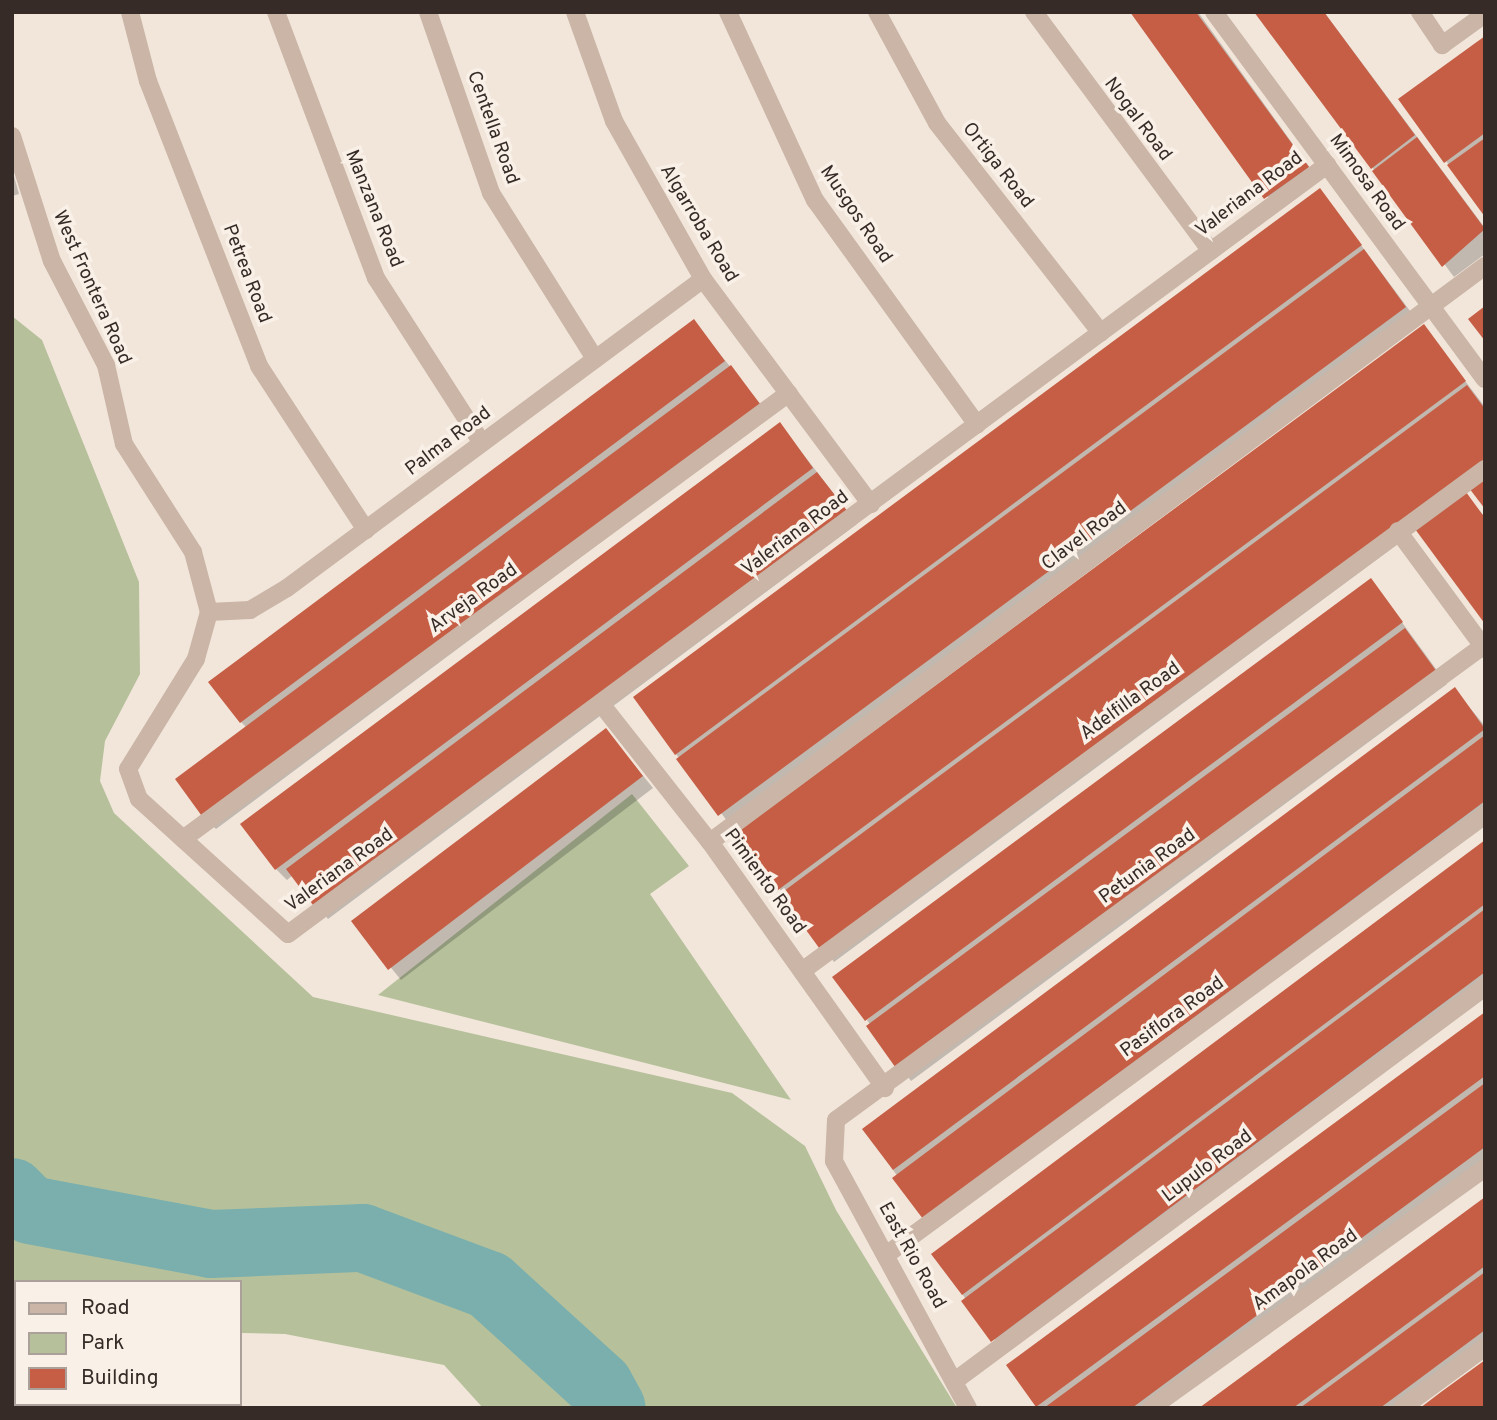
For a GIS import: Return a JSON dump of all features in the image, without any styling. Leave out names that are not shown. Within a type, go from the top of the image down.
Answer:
[{"type":"street","name":"Petrea Road","points":[[130,12],[148,81],[259,366],[366,530]]},
{"type":"street","name":"Manzana Road","points":[[276,12],[376,278],[482,443]]},
{"type":"street","name":"Centella Road","points":[[428,12],[491,193],[595,359]]},
{"type":"street","name":"Algarroba Road","points":[[575,12],[614,121],[703,279],[871,505]]},
{"type":"street","name":"Musgos Road","points":[[728,12],[815,200],[978,425]]},
{"type":"street","name":"Ortiga Road","points":[[877,12],[937,123],[1101,333]]},
{"type":"street","name":"Nogal Road","points":[[1034,12],[1211,251]]},
{"type":"street","name":"Mimosa Road","points":[[1214,12],[1485,379]]},
{"type":"street","points":[[1419,12],[1443,45],[1485,14]]},
{"type":"street","name":"West Frontera Road","points":[[12,136],[52,261],[106,365],[124,443],[188,542],[209,612]]},
{"type":"street","name":"Valeriana Road","points":[[183,839],[288,934],[602,705],[1327,164]]},
{"type":"street","name":"Clavel Road","points":[[710,842],[1485,266]]},
{"type":"street","name":"Palma Road","points":[[209,612],[250,610],[366,530],[703,279]]},
{"type":"street","name":"Arveja Road","points":[[183,839],[789,393]]},
{"type":"street","name":"Adelfilla Road","points":[[802,971],[1485,469]]},
{"type":"street","points":[[1398,531],[1484,647]]},
{"type":"street","points":[[183,839],[139,799],[128,769],[196,659],[209,612]]},
{"type":"street","name":"Petunia Road","points":[[836,1120],[885,1088],[1484,647]]},
{"type":"street","name":"Pimiento Road","points":[[602,705],[710,842],[885,1088]]},
{"type":"street","name":"Pasiflora Road","points":[[886,1255],[1485,815]]},
{"type":"street","name":"Lupulo Road","points":[[956,1380],[1485,987]]},
{"type":"street","name":"East Rio Road","points":[[836,1120],[834,1161],[956,1380],[968,1408]]},
{"type":"street","name":"Amapola Road","points":[[1151,1408],[1485,1168]]},
{"type":"street","points":[[1402,1408],[1485,1347]]},
{"type":"green space","points":[[12,316],[42,340],[139,582],[140,674],[105,741],[100,781],[114,813],[313,997],[732,1093],[805,1146],[836,1210],[957,1408],[483,1408],[444,1365],[285,1334],[242,1333],[242,1280],[14,1280],[12,1362]]},
{"type":"green space","points":[[632,794],[689,866],[650,894],[791,1100],[378,995]]},
{"type":"building","points":[[1130,12],[1196,12],[1309,167],[1264,199]]},
{"type":"building","points":[[1254,12],[1324,12],[1415,135],[1371,169]]},
{"type":"building","points":[[1485,36],[1485,133],[1444,163],[1398,99]]},
{"type":"building","points":[[1417,137],[1485,229],[1442,267],[1372,171]]},
{"type":"building","points":[[1485,138],[1485,217],[1447,165]]},
{"type":"building","points":[[1320,188],[1362,245],[675,755],[633,697]]},
{"type":"building","points":[[1364,249],[1406,307],[718,816],[676,759]]},
{"type":"building","points":[[1485,306],[1485,341],[1468,319]]},
{"type":"building","points":[[694,319],[725,361],[240,723],[208,682]]},
{"type":"building","points":[[1424,324],[1466,381],[778,890],[736,833]]},
{"type":"building","points":[[731,365],[760,404],[204,819],[175,779]]},
{"type":"building","points":[[1467,385],[1485,409],[1485,461],[822,952],[780,894]]},
{"type":"building","points":[[780,422],[813,468],[275,870],[240,824]]},
{"type":"building","points":[[817,472],[848,512],[316,909],[286,869]]},
{"type":"building","points":[[1485,476],[1485,509],[1469,488]]},
{"type":"building","points":[[1466,492],[1485,518],[1485,624],[1415,529]]},
{"type":"building","points":[[1371,578],[1403,622],[865,1021],[832,977]]},
{"type":"building","points":[[1405,628],[1437,672],[898,1071],[866,1026]]},
{"type":"building","points":[[1455,687],[1485,729],[893,1170],[862,1129]]},
{"type":"building","points":[[606,728],[643,776],[388,970],[351,921]]},
{"type":"building","points":[[1485,735],[1485,801],[923,1219],[892,1178]]},
{"type":"building","points":[[1485,840],[1485,904],[962,1295],[931,1254]]},
{"type":"building","points":[[1485,909],[1485,972],[991,1342],[961,1301]]},
{"type":"building","points":[[1485,1012],[1485,1076],[1036,1407],[1006,1365]]},
{"type":"building","points":[[1485,1083],[1485,1147],[1132,1408],[1044,1408]]},
{"type":"building","points":[[1485,1197],[1485,1266],[1293,1408],[1199,1408]]},
{"type":"building","points":[[1485,1272],[1485,1330],[1380,1408],[1300,1408]]},
{"type":"building","points":[[1485,1360],[1485,1408],[1420,1408],[1441,1392]]},
{"type":"waterway","points":[[12,1192],[30,1210],[211,1244],[363,1238],[489,1285],[599,1385],[612,1408]]}]
